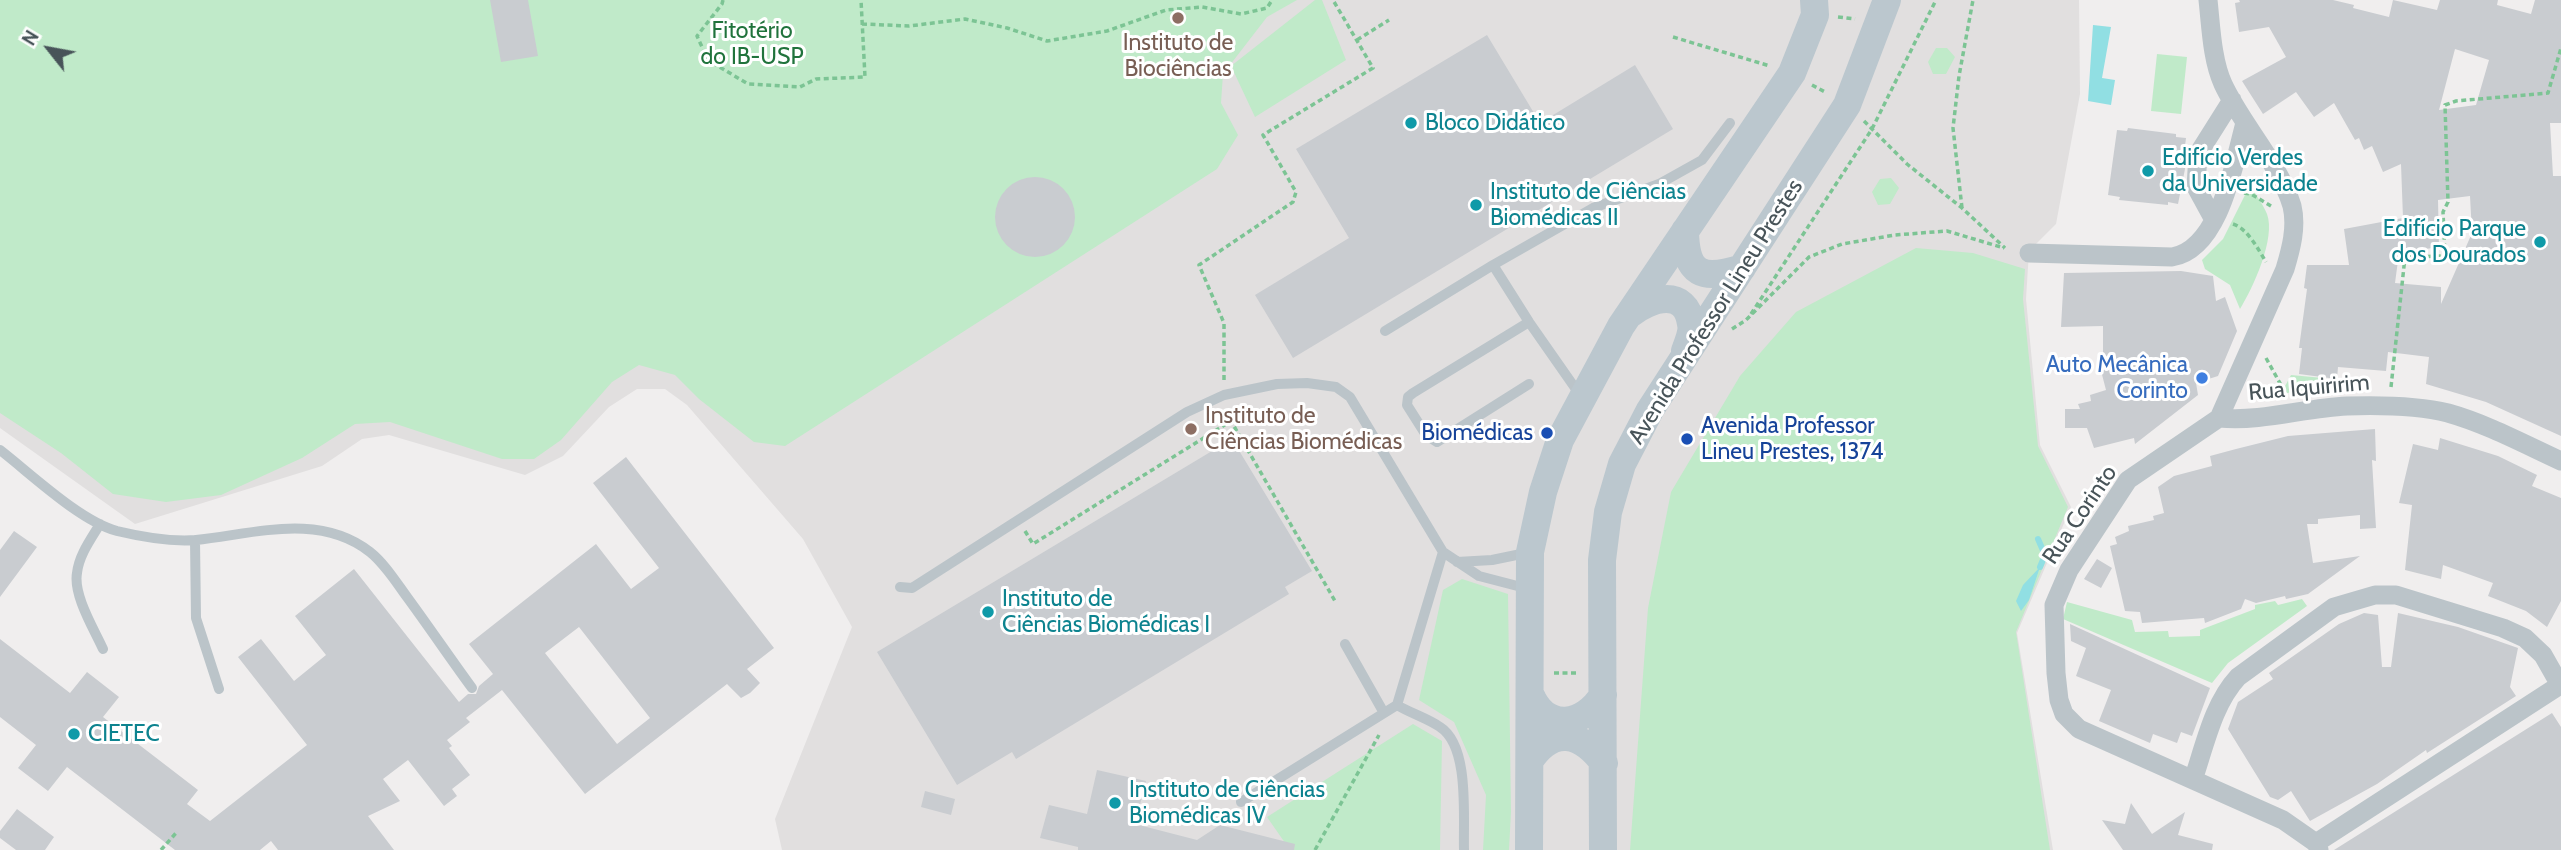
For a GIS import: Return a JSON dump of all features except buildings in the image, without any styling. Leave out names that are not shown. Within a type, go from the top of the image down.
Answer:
[{"type":"main road","points":[[1529,850],[1530,552],[1543,492],[1560,440],[1626,317],[1792,73],[1814,7]]},
{"type":"main road","name":"Avenida Professor Lineu Prestes","points":[[1603,849],[1602,560],[1608,512],[1622,464],[1650,410],[1847,105],[1884,11]]},
{"type":"main road","points":[[1685,230],[1689,260],[1703,273],[1721,275],[1742,268]]},
{"type":"main road","points":[[1626,317],[1650,301],[1664,298],[1677,302],[1687,311],[1692,325],[1682,360]]},
{"type":"main road","points":[[1531,685],[1535,706],[1547,717],[1562,721],[1577,719],[1590,712],[1603,684]]},
{"type":"main road","points":[[1530,760],[1548,741],[1562,737],[1577,739],[1590,746],[1604,763]]},
{"type":"street","points":[[2208,0],[2214,48],[2222,82],[2279,179],[2292,206],[2294,227],[2292,244],[2279,283],[2219,418]]},
{"type":"street","points":[[2214,220],[2196,187],[2198,154],[2232,100]]},
{"type":"street","points":[[2029,253],[2179,256],[2194,246],[2214,220],[2228,190],[2245,123]]},
{"type":"street","name":"Rua Iquiririm","points":[[2219,418],[2244,420],[2345,406],[2389,406],[2445,412],[2477,422],[2561,461]]},
{"type":"street","name":"Rua Corinto","points":[[2219,418],[2128,480],[2069,570],[2054,605],[2059,700],[2064,714],[2079,729],[2283,820],[2317,847]]},
{"type":"street","points":[[2193,780],[2217,711],[2229,687],[2238,677],[2308,624],[2334,607],[2356,599],[2396,595],[2503,628],[2525,638],[2543,655],[2560,685],[2317,847]]},
{"type":"lane","points":[[1385,331],[1593,208],[1659,184],[1702,160],[1730,123]]},
{"type":"lane","points":[[1493,265],[1582,397]]},
{"type":"lane","points":[[1529,322],[1413,393],[1408,397],[1407,405],[1426,435],[1437,442],[1529,384]]},
{"type":"lane","points":[[900,587],[912,588],[1187,412],[1224,395],[1277,384],[1307,383],[1336,387],[1350,397],[1443,552],[1479,576],[1529,590]]},
{"type":"lane","points":[[0,450],[75,508],[114,530],[145,537],[195,540],[287,528],[327,532],[349,539],[371,553],[393,577],[472,688]]},
{"type":"lane","points":[[100,524],[86,547],[76,574],[82,604],[103,649]]},
{"type":"lane","points":[[195,540],[195,618],[219,690]]},
{"type":"lane","points":[[1241,802],[1397,705],[1443,552]]},
{"type":"lane","points":[[1457,562],[1506,558],[1530,552]]},
{"type":"lane","points":[[1345,644],[1384,713]]},
{"type":"lane","points":[[1397,705],[1442,728],[1452,739],[1460,757],[1464,850]]},
{"type":"path","points":[[723,0],[696,36],[708,60],[748,84],[800,88],[816,79],[865,77],[862,0]]},
{"type":"path","points":[[862,24],[909,26],[965,19],[1007,28],[1047,41],[1107,31],[1166,9],[1202,7],[1241,14],[1267,8],[1272,0]]},
{"type":"path","points":[[1224,395],[1224,323],[1199,265],[1293,202],[1296,191],[1263,135],[1373,68],[1334,0]]},
{"type":"path","points":[[1746,320],[1872,129],[1936,0]]},
{"type":"path","points":[[1962,208],[1953,128],[1973,0]]},
{"type":"path","points":[[1814,7],[1884,11]]},
{"type":"path","points":[[1357,40],[1389,20]]},
{"type":"path","points":[[1673,37],[1792,73],[1847,105],[1907,164],[1962,208],[2004,248]]},
{"type":"path","points":[[2389,406],[2405,257],[2445,256],[2443,212],[2448,202],[2445,106],[2456,101],[2549,93],[2561,48]]},
{"type":"path","points":[[2228,190],[2251,194],[2294,227]]},
{"type":"path","points":[[2214,220],[2238,226],[2257,247],[2279,283]]},
{"type":"path","points":[[1725,334],[1746,320],[1809,257],[1842,244],[1895,234],[1947,232],[2015,253],[2029,253]]},
{"type":"path","points":[[2255,338],[2287,396],[2305,412]]},
{"type":"path","points":[[1018,520],[1033,544],[1231,421],[1335,601]]},
{"type":"path","points":[[1531,685],[1603,684]]},
{"type":"path","points":[[1315,850],[1380,733]]},
{"type":"path","points":[[161,850],[176,833]]},
{"type":"shaded area","points":[[0,0],[2079,0],[2080,94],[2056,224],[2029,251],[2026,299],[2040,445],[2071,507],[2017,633],[2053,850],[782,850],[775,819],[852,627],[803,539],[687,405],[665,389],[637,389],[609,407],[563,456],[525,475],[389,435],[362,439],[322,466],[135,524],[0,428]]},
{"type":"green space","name":"Fitotério do IB-USP","points":[[0,0],[1297,0],[1267,17],[1223,74],[1221,103],[1238,135],[1217,169],[785,446],[754,442],[699,399],[675,375],[639,365],[612,382],[561,440],[534,459],[502,459],[390,422],[355,424],[302,458],[221,495],[166,502],[113,494],[61,453],[0,413]]},
{"type":"green space","points":[[1315,0],[1322,0],[1346,60],[1255,117],[1231,66]]},
{"type":"green space","points":[[1936,48],[1947,48],[1955,57],[1946,74],[1933,74],[1928,62]]},
{"type":"green space","points":[[2157,54],[2187,57],[2181,114],[2151,111]]},
{"type":"green space","points":[[1891,178],[1899,188],[1890,204],[1878,205],[1872,192],[1880,179]]},
{"type":"green space","points":[[2250,185],[2267,214],[2269,224],[2266,249],[2257,276],[2240,309],[2230,285],[2205,269],[2202,260],[2223,239]]},
{"type":"green space","points":[[1916,248],[1973,253],[2025,269],[2023,299],[2038,446],[2068,507],[2016,632],[2050,850],[1630,850],[1648,608],[1671,492],[1740,376],[1796,312]]},
{"type":"green space","points":[[2291,375],[2323,378],[2322,384],[2309,390],[2287,393],[2284,388]]},
{"type":"green space","points":[[1462,579],[1508,594],[1511,812],[1509,850],[1483,850],[1486,795],[1454,722],[1419,700],[1443,590]]},
{"type":"green space","points":[[2302,599],[2307,606],[2228,663],[2212,683],[2063,619],[2067,602],[2132,620],[2135,632],[2168,631],[2169,637],[2200,636],[2200,630],[2255,609],[2255,605],[2275,601],[2278,605]]},
{"type":"green space","points":[[1413,724],[1442,741],[1440,850],[1290,850],[1267,817]]},
{"type":"water","points":[[2093,25],[2111,27],[2102,78],[2115,80],[2111,105],[2088,101]]},
{"type":"water","points":[[2040,567],[2029,600],[2021,611],[2016,601],[2023,585]]},
{"type":"waterway","points":[[2038,539],[2045,555],[2040,567]]},
{"type":"place","name":"Instituto de Biociências","points":[[1178,18]]},
{"type":"place","name":"Bloco Didático","points":[[1411,123]]},
{"type":"place","name":"Edifício Verdes da Universidade","points":[[2148,171]]},
{"type":"place","name":"Instituto de Ciências Biomédicas II","points":[[1476,205]]},
{"type":"place","name":"Edifício Parque dos Dourados","points":[[2540,242]]},
{"type":"place","name":"Auto Mecânica Corinto","points":[[2202,378]]},
{"type":"place","name":"Instituto de Ciências Biomédicas","points":[[1191,429]]},
{"type":"place","name":"Biomédicas","points":[[1547,433]]},
{"type":"place","name":"Avenida Professor Lineu Prestes, 1374","points":[[1687,439]]},
{"type":"place","name":"Instituto de Ciências Biomédicas I","points":[[988,612]]},
{"type":"place","name":"CIETEC","points":[[74,734]]},
{"type":"place","name":"Instituto de Ciências Biomédicas IV","points":[[1115,803]]}]
